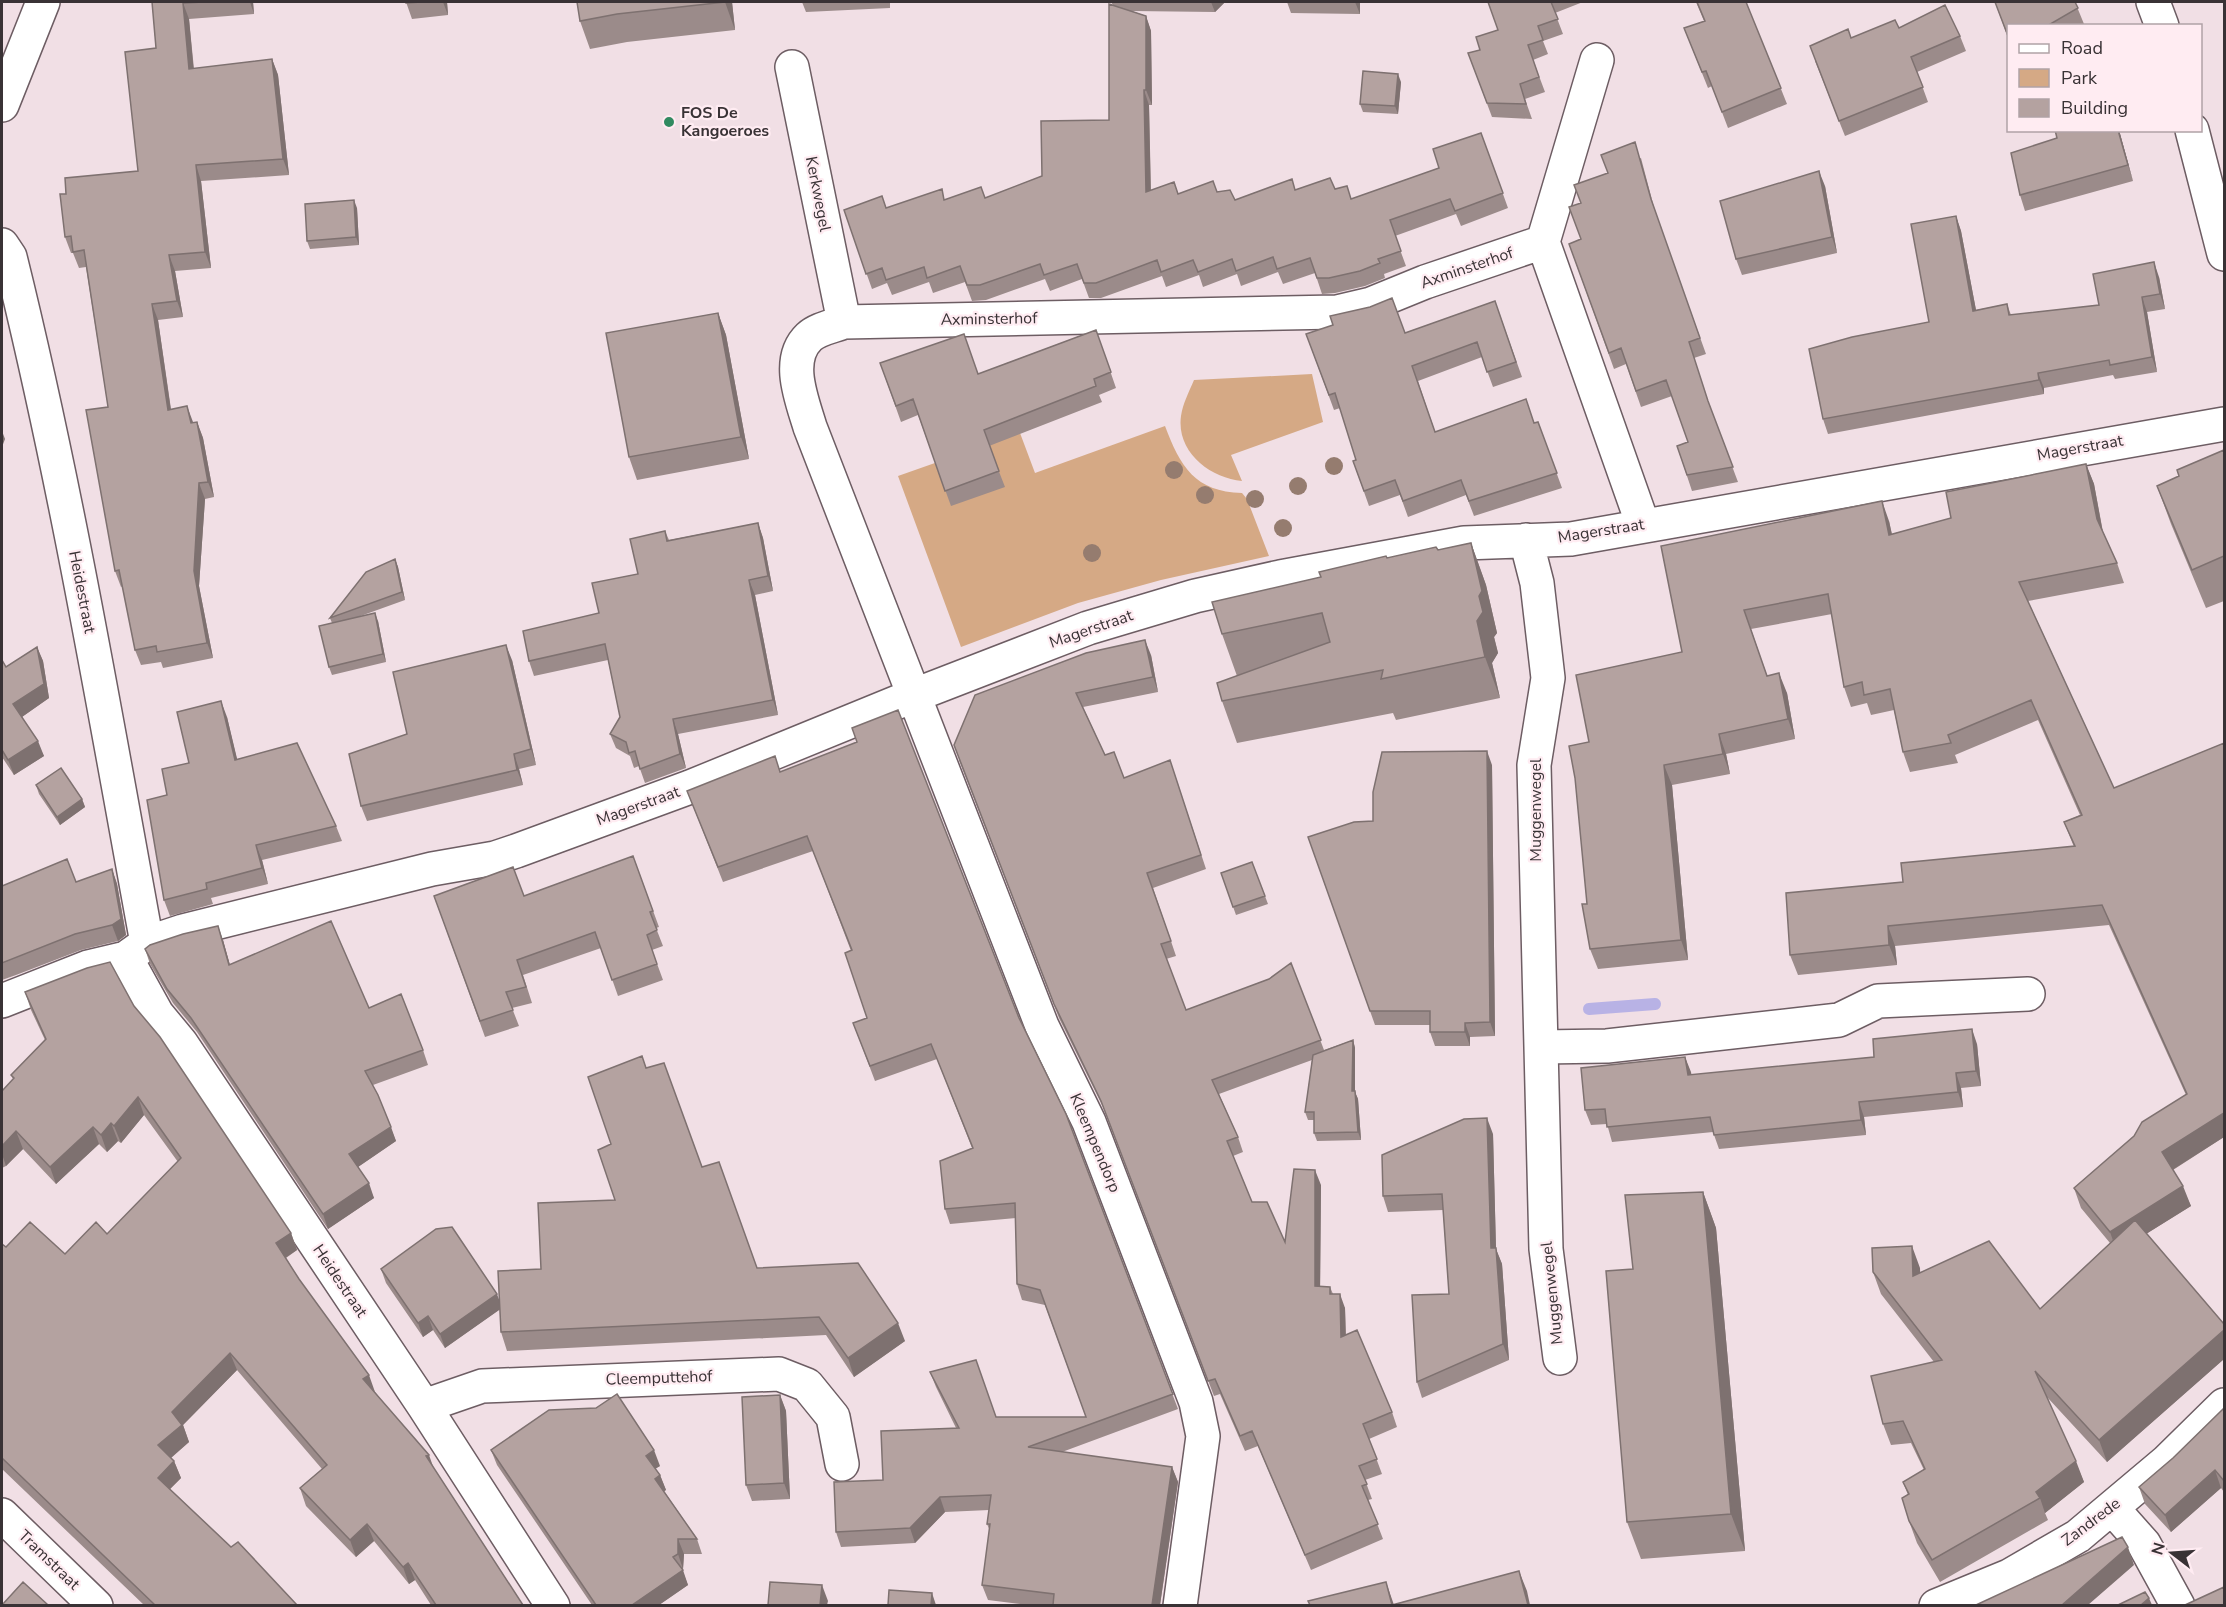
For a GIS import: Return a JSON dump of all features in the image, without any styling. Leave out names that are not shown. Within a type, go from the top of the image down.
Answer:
[{"type":"street","points":[[2,105],[43,2]]},
{"type":"street","points":[[2153,2],[2161,24]]},
{"type":"street","points":[[1597,60],[1543,242],[1643,525]]},
{"type":"street","name":"Kerkwegel","points":[[792,67],[844,321]]},
{"type":"street","points":[[2193,132],[2224,254]]},
{"type":"street","name":"Axminsterhof","points":[[915,694],[810,427],[797,384],[798,357],[810,336],[844,321],[1337,312],[1371,304],[1425,282],[1543,242]]},
{"type":"street","name":"Heidestraat","points":[[2,245],[10,257],[33,345],[80,581],[136,951],[157,1014],[181,1043],[424,1406],[553,1605]]},
{"type":"street","name":"Magerstraat","points":[[2,1001],[183,931],[432,869],[495,858],[516,851],[690,787],[915,694],[1088,628],[1195,596],[1280,577],[1464,543],[1571,539],[2224,423]]},
{"type":"street","name":"Muggenwegel","points":[[1526,540],[1538,583],[1548,678],[1533,765],[1546,1249],[1560,1358]]},
{"type":"street","name":"Kleempendorp","points":[[915,694],[1042,1026],[1089,1122],[1196,1402],[1203,1436],[1180,1605]]},
{"type":"street","points":[[1541,1047],[1607,1046],[1839,1020],[1878,1001],[2028,994]]},
{"type":"street","name":"Cleemputtehof","points":[[424,1406],[453,1394],[482,1386],[779,1374],[807,1385],[832,1417],[842,1464]]},
{"type":"street","name":"Zandrede","points":[[1936,1605],[2009,1576],[2078,1536],[2166,1462],[2224,1405]]},
{"type":"street","points":[[2112,1508],[2144,1544],[2178,1605]]},
{"type":"street","name":"Tramstraat","points":[[2,1515],[96,1605]]},
{"type":"green space","points":[[1312,374],[1323,422],[1231,455],[1242,481],[1218,475],[1207,469],[1190,452],[1181,429],[1181,416],[1194,380]]},
{"type":"green space","points":[[1165,426],[1177,453],[1192,474],[1212,488],[1242,493],[1247,499],[1269,556],[1161,580],[1078,603],[961,647],[898,476],[1020,433],[1035,473]]},
{"type":"building","points":[[152,2],[204,2],[183,3],[189,69],[272,59],[283,159],[196,165],[205,252],[169,255],[177,301],[152,304],[168,410],[187,406],[191,423],[197,422],[208,482],[199,483],[194,571],[207,643],[157,652],[156,646],[135,650],[119,570],[115,571],[86,410],[108,407],[84,250],[73,252],[71,236],[65,237],[60,194],[66,194],[65,178],[138,171],[125,52],[156,48]]},
{"type":"building","points":[[577,2],[725,2],[617,14],[580,21]]},
{"type":"building","points":[[1488,2],[1551,2],[1558,19],[1538,26],[1543,40],[1528,45],[1539,77],[1520,84],[1526,104],[1487,103],[1468,53],[1480,50],[1476,37],[1498,30]]},
{"type":"building","points":[[1697,2],[1746,2],[1781,88],[1722,112],[1706,71],[1702,72],[1684,28],[1705,21]]},
{"type":"building","points":[[1995,2],[2075,2],[2078,8],[2050,24],[2007,24],[2007,33]]},
{"type":"building","points":[[1109,4],[1146,16],[1146,90],[1144,90],[1146,192],[1174,182],[1178,194],[1213,181],[1217,192],[1230,190],[1235,200],[1292,179],[1295,190],[1330,178],[1335,189],[1347,186],[1351,199],[1439,168],[1433,149],[1481,133],[1503,193],[1455,211],[1450,199],[1390,220],[1401,251],[1378,259],[1380,263],[1360,271],[1329,278],[1317,278],[1310,258],[1277,269],[1273,257],[1236,271],[1232,259],[1198,272],[1193,260],[1161,272],[1157,260],[1096,283],[1084,283],[1077,264],[1044,275],[1040,264],[980,285],[967,285],[960,266],[927,278],[924,267],[886,280],[882,268],[866,274],[844,210],[882,196],[886,208],[942,189],[944,200],[981,187],[985,198],[1042,176],[1041,121],[1109,120]]},
{"type":"building","points":[[1945,5],[1960,36],[1911,57],[1923,87],[1839,121],[1810,46],[1848,29],[1851,38],[1895,20],[1899,28]]},
{"type":"building","points":[[1363,71],[1398,74],[1395,106],[1360,104]]},
{"type":"building","points":[[2056,132],[2119,132],[2128,165],[2020,195],[2011,153],[2057,138]]},
{"type":"building","points":[[1635,142],[1651,199],[1700,338],[1689,342],[1733,467],[1687,475],[1677,446],[1688,442],[1666,380],[1636,391],[1621,348],[1609,353],[1569,244],[1581,239],[1569,207],[1581,203],[1574,185],[1608,173],[1601,155]]},
{"type":"building","points":[[1819,171],[1832,237],[1736,259],[1720,201]]},
{"type":"building","points":[[354,200],[356,237],[307,241],[305,204]]},
{"type":"building","points":[[1956,216],[1973,311],[2007,304],[2009,315],[2099,305],[2093,274],[2154,262],[2160,294],[2142,297],[2152,357],[2110,365],[2109,360],[2038,373],[2039,380],[1823,419],[1809,349],[1852,337],[1929,322],[1911,224]]},
{"type":"building","points":[[1392,298],[1405,333],[1495,301],[1516,362],[1487,372],[1477,342],[1412,366],[1435,432],[1526,399],[1534,423],[1538,422],[1557,473],[1469,501],[1461,480],[1403,501],[1395,480],[1364,491],[1353,461],[1356,460],[1335,393],[1329,395],[1306,334],[1333,325],[1330,316],[1370,307]]},
{"type":"building","points":[[718,313],[741,437],[629,457],[606,333]]},
{"type":"building","points":[[1096,330],[1111,372],[1094,379],[1096,386],[984,430],[999,471],[945,491],[913,399],[896,406],[880,363],[964,334],[978,374]]},
{"type":"building","points":[[2224,450],[2224,556],[2192,570],[2157,486],[2179,476],[2177,470]]},
{"type":"building","points":[[2086,464],[2097,519],[2117,563],[2019,582],[2114,788],[2224,743],[2224,1113],[2162,1152],[2183,1186],[2110,1232],[2074,1188],[2134,1136],[2142,1122],[2187,1094],[2102,905],[1888,926],[1889,945],[1790,955],[1786,893],[1903,882],[1901,863],[2075,846],[2064,822],[2082,815],[2031,700],[1948,735],[1951,743],[1903,752],[1890,689],[1864,695],[1862,682],[1844,687],[1828,594],[1744,610],[1767,676],[1779,673],[1788,719],[1719,734],[1723,754],[1664,765],[1681,940],[1590,949],[1582,904],[1587,904],[1575,778],[1569,746],[1589,742],[1576,675],[1682,652],[1661,546],[1882,501],[1889,535],[1951,518],[1946,492]]},
{"type":"building","points":[[758,523],[768,576],[749,580],[773,700],[673,719],[680,754],[640,769],[635,751],[629,753],[626,742],[610,734],[620,717],[605,644],[529,661],[523,631],[599,613],[592,583],[638,574],[630,539],[665,531],[667,541]]},
{"type":"building","points":[[1471,543],[1482,591],[1479,596],[1483,612],[1477,621],[1485,657],[1381,679],[1383,670],[1222,701],[1217,683],[1330,642],[1322,613],[1222,634],[1212,602],[1321,577],[1319,572],[1386,556],[1387,558],[1436,547],[1438,550]]},
{"type":"building","points":[[395,559],[402,592],[330,618],[366,572]]},
{"type":"building","points":[[375,613],[383,654],[329,667],[319,626]]},
{"type":"building","points":[[1145,640],[1153,677],[1076,693],[1105,755],[1114,752],[1124,778],[1170,760],[1201,855],[1147,873],[1171,941],[1161,944],[1186,1010],[1269,979],[1291,963],[1321,1040],[1212,1080],[1238,1137],[1227,1141],[1252,1202],[1267,1202],[1285,1242],[1294,1169],[1315,1170],[1315,1286],[1330,1287],[1330,1294],[1340,1294],[1341,1337],[1357,1330],[1392,1412],[1363,1424],[1377,1459],[1359,1466],[1367,1484],[1362,1486],[1378,1524],[1305,1555],[1252,1431],[1240,1436],[1215,1379],[1208,1381],[1101,1101],[1054,1004],[954,745],[975,695],[1086,653]]},
{"type":"building","points":[[506,645],[531,749],[514,754],[517,770],[361,806],[349,754],[407,734],[393,672]]},
{"type":"building","points":[[37,647],[44,684],[13,704],[38,741],[8,760],[2,750],[2,660],[6,667]]},
{"type":"building","points":[[221,701],[235,760],[297,743],[336,826],[256,845],[262,868],[206,883],[207,889],[164,900],[147,800],[167,795],[162,769],[189,763],[177,712]]},
{"type":"building","points":[[898,710],[1019,1018],[1066,1114],[1173,1394],[1028,1447],[1172,1467],[1152,1605],[1053,1605],[1054,1594],[982,1585],[990,1524],[987,1524],[991,1495],[940,1497],[910,1528],[836,1532],[834,1482],[883,1480],[881,1431],[959,1428],[930,1372],[976,1360],[996,1417],[1086,1417],[1040,1290],[1017,1284],[1015,1203],[945,1209],[940,1161],[973,1148],[931,1044],[870,1066],[853,1023],[867,1018],[845,953],[852,950],[807,836],[718,867],[687,791],[775,756],[780,772],[857,742],[852,728]]},
{"type":"building","points":[[1487,751],[1490,1022],[1465,1023],[1465,1032],[1430,1032],[1430,1011],[1370,1011],[1308,837],[1354,822],[1373,821],[1373,792],[1382,752]]},
{"type":"building","points":[[61,768],[82,799],[57,817],[36,785]]},
{"type":"building","points":[[633,856],[653,911],[650,912],[657,930],[647,935],[657,964],[612,980],[595,932],[517,960],[526,987],[506,992],[513,1010],[480,1021],[434,896],[513,867],[524,896]]},
{"type":"building","points":[[67,859],[76,882],[112,869],[121,919],[112,925],[75,934],[2,963],[2,886]]},
{"type":"building","points":[[1252,862],[1265,896],[1233,907],[1221,873]]},
{"type":"building","points":[[331,921],[369,1008],[401,994],[423,1050],[365,1071],[391,1127],[349,1154],[369,1183],[323,1214],[191,1018],[167,989],[145,949],[150,945],[183,934],[218,926],[229,965]]},
{"type":"building","points":[[110,962],[134,1006],[160,1037],[291,1233],[276,1243],[299,1279],[369,1375],[363,1379],[429,1455],[426,1456],[523,1605],[436,1605],[408,1563],[403,1567],[367,1524],[350,1540],[300,1488],[327,1465],[230,1353],[172,1412],[182,1425],[158,1445],[174,1461],[158,1478],[231,1547],[238,1542],[297,1605],[155,1605],[2,1458],[2,1244],[6,1247],[30,1222],[65,1254],[96,1222],[107,1234],[181,1158],[138,1097],[114,1126],[111,1123],[101,1135],[93,1127],[50,1167],[16,1131],[2,1146],[2,1091],[14,1078],[11,1075],[46,1039],[25,992],[87,968]]},
{"type":"building","points":[[1972,1029],[1976,1071],[1956,1073],[1958,1092],[1859,1102],[1861,1120],[1714,1135],[1710,1117],[1607,1127],[1605,1109],[1585,1110],[1581,1068],[1685,1057],[1688,1075],[1874,1057],[1873,1039]]},
{"type":"building","points":[[1353,1040],[1352,1091],[1355,1091],[1358,1132],[1314,1133],[1314,1112],[1305,1112],[1313,1055]]},
{"type":"building","points":[[642,1056],[646,1068],[664,1063],[702,1167],[719,1162],[757,1268],[858,1263],[898,1323],[848,1358],[819,1317],[501,1332],[498,1271],[541,1269],[538,1203],[615,1200],[598,1150],[611,1144],[588,1077]]},
{"type":"building","points":[[1487,1118],[1491,1248],[1496,1248],[1503,1344],[1417,1382],[1412,1295],[1449,1294],[1442,1194],[1383,1196],[1382,1155],[1464,1119]]},
{"type":"building","points":[[1703,1192],[1731,1514],[1627,1522],[1606,1271],[1633,1269],[1625,1195]]},
{"type":"building","points":[[2135,1220],[2224,1324],[2224,1330],[2099,1440],[2035,1371],[2076,1461],[2036,1492],[2040,1498],[1932,1560],[1909,1521],[1902,1498],[1909,1494],[1903,1482],[1925,1469],[1903,1421],[1883,1424],[1871,1376],[1942,1360],[1873,1272],[1872,1248],[1912,1246],[1913,1276],[1989,1241],[2040,1309]]},
{"type":"building","points":[[452,1227],[497,1294],[440,1334],[428,1316],[418,1323],[381,1269],[436,1229]]},
{"type":"building","points":[[617,1394],[654,1450],[646,1456],[660,1475],[655,1479],[697,1539],[678,1539],[678,1554],[673,1557],[683,1570],[632,1605],[596,1605],[491,1450],[549,1410],[596,1408]]},
{"type":"building","points":[[780,1395],[784,1483],[746,1485],[742,1397]]},
{"type":"building","points":[[2224,1408],[2224,1481],[2215,1470],[2165,1515],[2139,1487],[2173,1458]]},
{"type":"building","points":[[2122,1537],[2128,1547],[2062,1605],[1976,1605]]},
{"type":"building","points":[[1519,1571],[1528,1605],[1392,1605]]},
{"type":"building","points":[[23,1582],[48,1605],[2,1605]]},
{"type":"building","points":[[770,1582],[822,1585],[820,1605],[768,1605]]},
{"type":"building","points":[[1386,1582],[1392,1605],[1310,1605],[1308,1601]]},
{"type":"building","points":[[2224,1587],[2224,1605],[2185,1605]]},
{"type":"building","points":[[889,1590],[932,1593],[931,1605],[888,1605]]},
{"type":"building","points":[[2145,1592],[2149,1598],[2141,1605],[2118,1605]]},
{"type":"waterway","points":[[1589,1009],[1655,1004]]},
{"type":"place","name":"FOS De Kangoeroes","points":[[669,122]]}]
